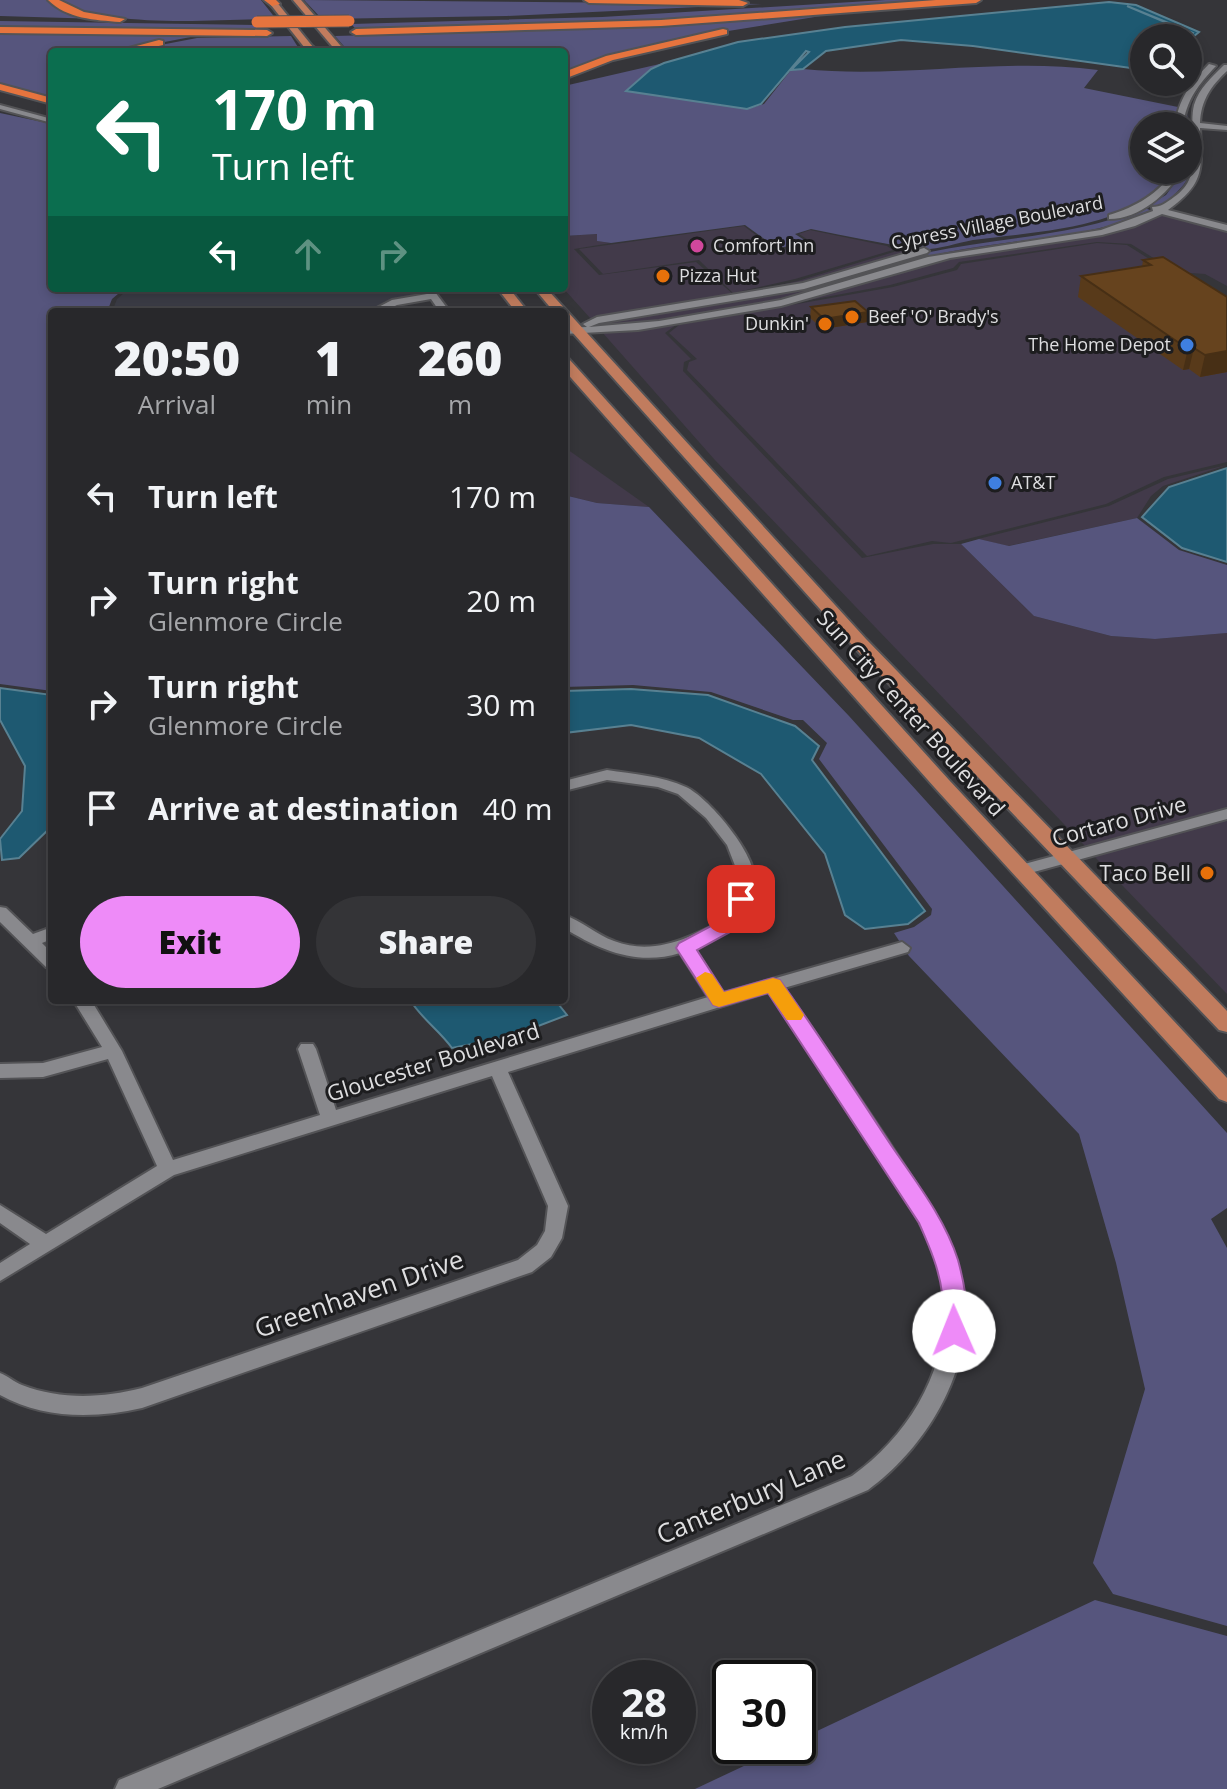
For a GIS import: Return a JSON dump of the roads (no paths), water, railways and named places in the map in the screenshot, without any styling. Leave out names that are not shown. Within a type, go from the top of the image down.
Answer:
[{"type":"highway","points":[[53,0],[61,7],[78,13],[166,22]]},
{"type":"highway","points":[[589,0],[760,2]]},
{"type":"highway","points":[[785,2],[825,0]]},
{"type":"highway","points":[[0,19],[349,21],[596,15],[846,0]]},
{"type":"highway","points":[[138,48],[175,40],[244,34],[661,23],[976,0]]},
{"type":"highway","points":[[568,74],[610,58],[701,36],[801,20],[990,1]]},
{"type":"highway","points":[[0,30],[244,34]]},
{"type":"highway","points":[[0,87],[48,100]]},
{"type":"main road","points":[[297,0],[339,48]]},
{"type":"main road","points":[[272,1],[309,48]]},
{"type":"main road","points":[[506,292],[519,308]]},
{"type":"main road","name":"Sun City Center Boulevard","points":[[543,292],[557,308]]},
{"type":"main road","name":"Sun City Center Boulevard","points":[[570,330],[1064,858],[1227,1024]]},
{"type":"main road","name":"Sun City Center Boulevard","points":[[568,366],[1227,1093]]},
{"type":"main road","points":[[598,400],[629,417],[689,484],[718,489]]},
{"type":"street","points":[[1181,112],[1195,83],[1227,56]]},
{"type":"street","name":"Cypress Village Boulevard","points":[[1195,112],[1203,91],[1227,67]]},
{"type":"street","points":[[0,107],[48,120]]},
{"type":"street","points":[[1202,126],[1227,128]]},
{"type":"street","name":"Cypress Village Boulevard","points":[[570,330],[597,320],[804,286],[945,247],[1074,228],[1143,206],[1161,194],[1168,184]]},
{"type":"street","name":"Cypress Village Boulevard","points":[[570,330],[619,329],[779,303],[850,286],[944,257],[1095,233],[1161,210],[1182,195],[1190,184]]},
{"type":"street","points":[[1143,206],[1227,228]]},
{"type":"street","points":[[382,308],[430,292]]},
{"type":"street","points":[[568,785],[607,775],[660,783],[683,791],[711,815],[734,844],[747,876],[735,921],[686,948],[638,955],[595,942],[568,924]]},
{"type":"street","name":"Cortaro Drive","points":[[1023,870],[1227,814]]},
{"type":"street","points":[[0,912],[48,959]]},
{"type":"street","points":[[32,941],[48,935]]},
{"type":"street","points":[[686,948],[719,1000]]},
{"type":"street","name":"Gloucester Boulevard","points":[[0,1273],[168,1169],[719,1000],[902,948]]},
{"type":"street","name":"Canterbury Lane","points":[[128,1789],[860,1483],[893,1457],[933,1402],[948,1367],[954,1331],[953,1293],[946,1259],[928,1219],[835,1073],[773,985]]},
{"type":"street","points":[[84,1004],[113,1051],[168,1169]]},
{"type":"street","points":[[307,1049],[330,1119]]},
{"type":"street","points":[[0,1071],[43,1070],[113,1051]]},
{"type":"street","name":"Greenhaven Drive","points":[[0,1382],[8,1390],[65,1407],[113,1405],[142,1398],[525,1266],[544,1251],[555,1232],[558,1206],[497,1068]]},
{"type":"street","points":[[0,1213],[44,1243]]},
{"type":"place","name":"Comfort Inn","points":[[697,246]]},
{"type":"place","name":"Pizza Hut","points":[[663,276]]},
{"type":"place","name":"Beef 'O' Brady's","points":[[852,317]]},
{"type":"place","name":"Dunkin'","points":[[825,324]]},
{"type":"place","name":"The Home Depot","points":[[1187,345]]},
{"type":"place","name":"AT&T","points":[[995,483]]},
{"type":"place","name":"Taco Bell","points":[[1207,873]]}]
